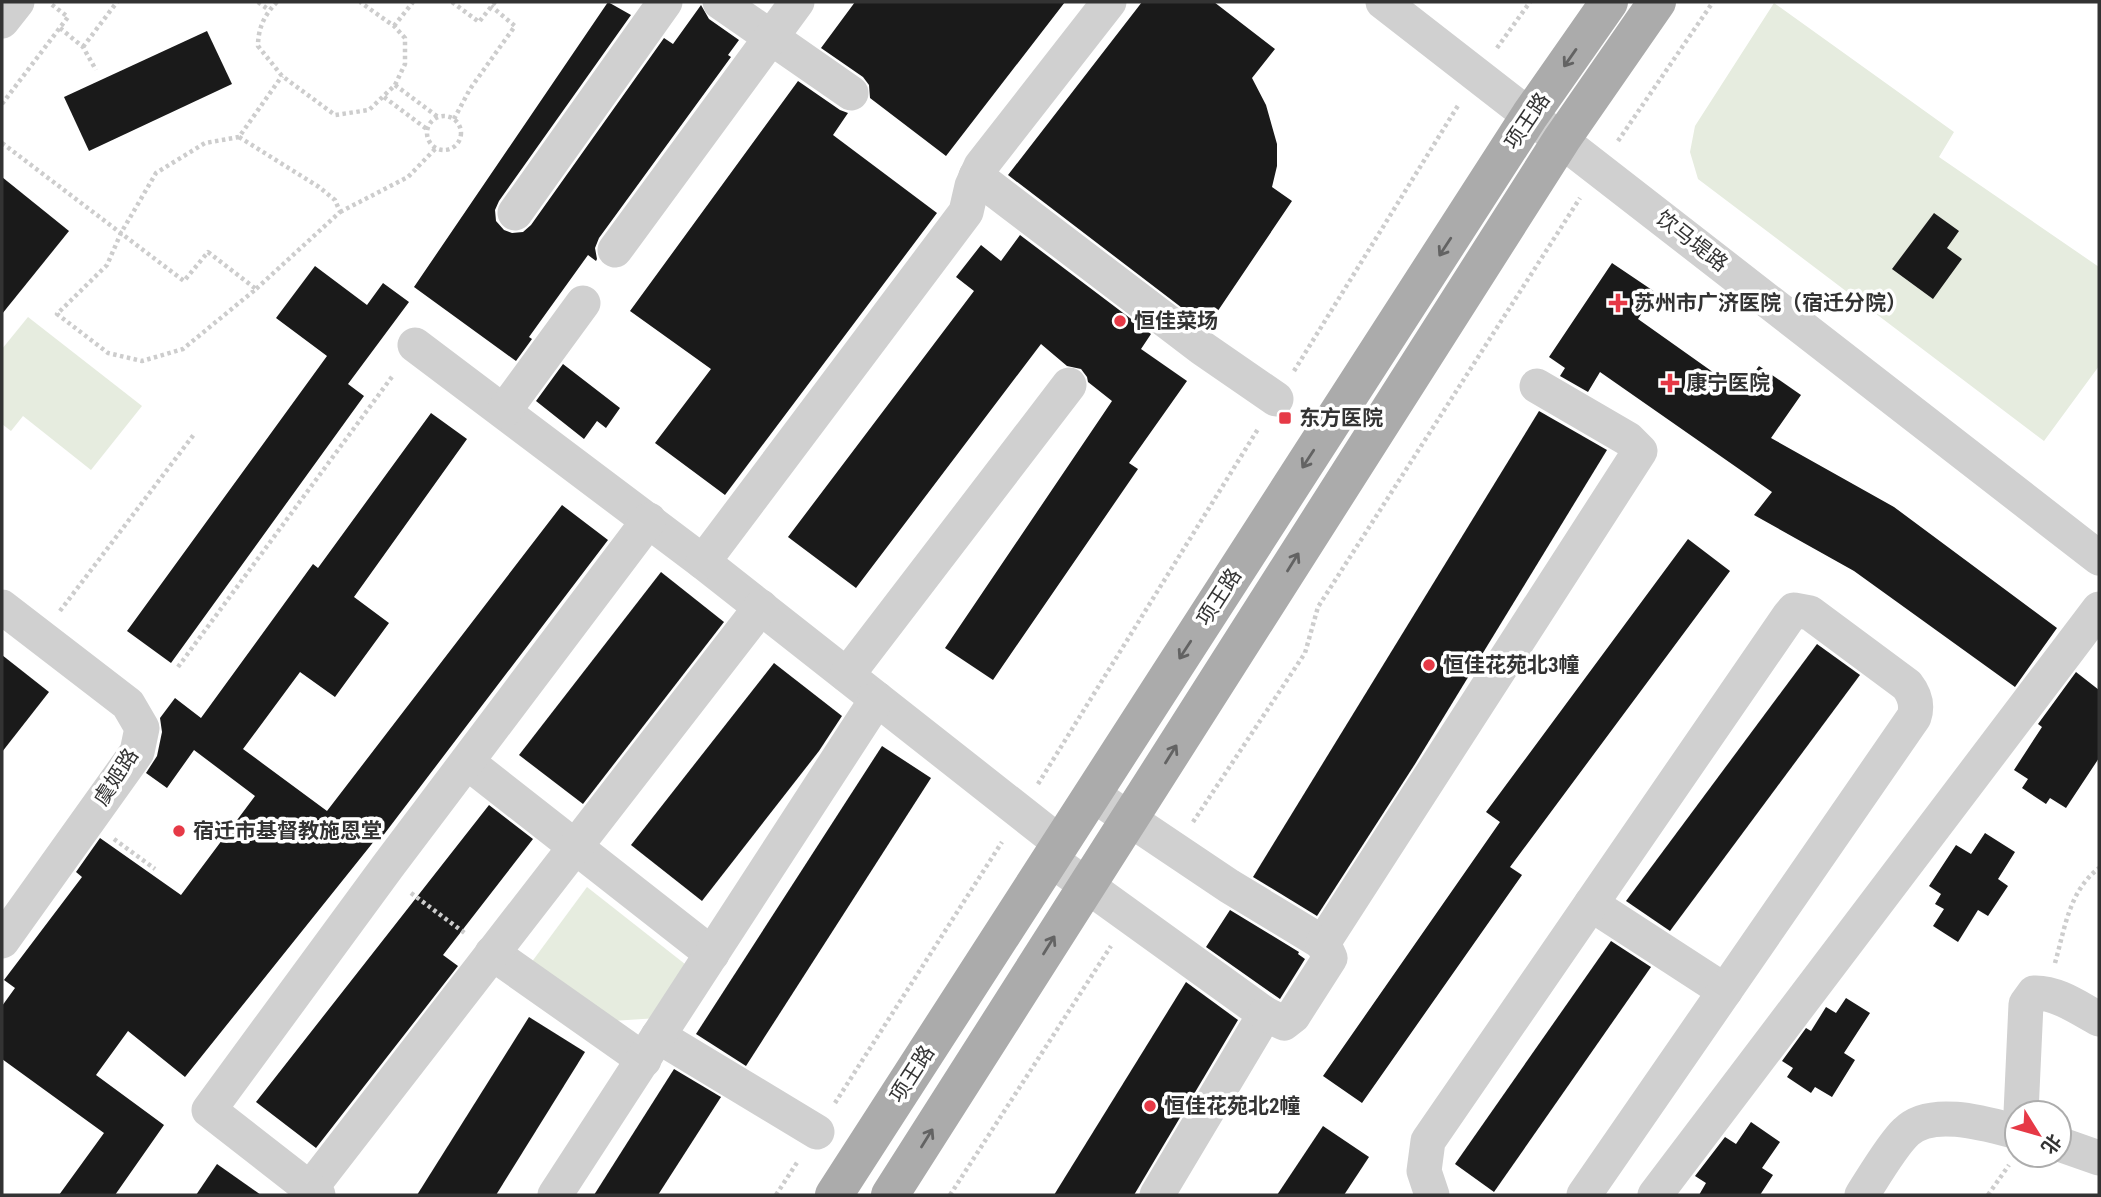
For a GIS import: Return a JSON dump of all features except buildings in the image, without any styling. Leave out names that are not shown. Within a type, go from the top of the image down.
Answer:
[{"type":"main road","name":"项王路","points":[[834,1195],[1530,115],[1609,2]]},
{"type":"main road","name":"项王路","points":[[890,1195],[1562,139],[1657,2]]},
{"type":"street","points":[[2,22],[17,2]]},
{"type":"street","points":[[515,213],[665,2]]},
{"type":"street","points":[[720,2],[851,93]]},
{"type":"street","points":[[615,250],[797,2]]},
{"type":"street","points":[[703,562],[965,212],[981,166],[1110,2]]},
{"type":"street","name":"饮马堤路","points":[[1383,2],[2099,558]]},
{"type":"street","points":[[976,176],[1202,348],[1276,399]]},
{"type":"street","points":[[504,411],[583,303]]},
{"type":"street","points":[[415,345],[649,520],[1021,812],[1086,886],[1265,1014],[1283,1023],[1293,1016],[1330,958],[1323,943],[1229,886],[1092,794]]},
{"type":"street","points":[[847,675],[1069,385]]},
{"type":"street","points":[[1323,943],[1640,451],[1628,439],[1537,386]]},
{"type":"street","points":[[649,520],[209,1110],[314,1192],[492,953],[761,607]]},
{"type":"street","name":"虞姬路","points":[[2,607],[128,704],[142,727],[137,752],[3,937]]},
{"type":"street","points":[[1656,1195],[2099,609]]},
{"type":"street","points":[[1432,1195],[1424,1171],[1428,1141],[1789,615],[1794,610],[1803,610],[1817,616],[1907,685],[1912,691],[1917,709],[1878,771],[1584,1195]]},
{"type":"street","points":[[555,1195],[877,699]]},
{"type":"street","points":[[467,762],[712,954]]},
{"type":"street","points":[[1591,904],[1725,991]]},
{"type":"street","points":[[492,953],[651,1048],[817,1132]]},
{"type":"street","points":[[2022,1099],[2026,1004],[2034,993],[2062,999],[2099,1019]]},
{"type":"street","points":[[1157,1195],[1265,1014]]},
{"type":"street","points":[[1862,1195],[1906,1131],[1925,1121],[1945,1119],[1983,1122],[2003,1139]]},
{"type":"street","points":[[2073,1149],[2099,1158]]},
{"type":"path","points":[[2,104],[68,17],[48,2]]},
{"type":"path","points":[[83,47],[117,2]]},
{"type":"path","points":[[258,2],[269,10]]},
{"type":"path","points":[[277,2],[269,10],[258,31],[258,47],[282,76],[335,115],[369,110],[395,85],[405,64],[405,38],[394,26],[360,2]]},
{"type":"path","points":[[394,26],[413,2]]},
{"type":"path","points":[[452,2],[480,22],[493,4],[515,26],[470,89],[454,119]]},
{"type":"path","points":[[776,1195],[1021,812],[1477,74],[1530,2]]},
{"type":"path","points":[[1174,849],[1213,795],[1305,653],[1318,607],[1599,169],[1713,2]]},
{"type":"path","points":[[60,27],[83,47],[96,70]]},
{"type":"path","points":[[239,137],[282,76]]},
{"type":"path","points":[[395,85],[438,117]]},
{"type":"path","points":[[384,96],[428,130]]},
{"type":"path","points":[[449,116],[454,119],[461,129],[461,140],[447,151],[436,148],[429,141],[429,124],[438,117],[449,116]]},
{"type":"path","points":[[340,212],[335,200],[319,187],[239,137],[205,143],[156,173],[121,233],[107,265],[57,314],[108,353],[142,361],[183,349],[256,289],[340,212],[408,177],[436,148]]},
{"type":"path","points":[[2,143],[184,281],[208,252],[256,289]]},
{"type":"path","points":[[178,667],[415,345]]},
{"type":"path","points":[[40,637],[195,433]]},
{"type":"path","points":[[88,821],[155,869]]},
{"type":"path","points":[[2040,993],[2055,963],[2073,901],[2086,878],[2099,868]]},
{"type":"path","points":[[384,873],[492,953]]},
{"type":"path","points":[[950,1195],[1130,917]]},
{"type":"path","points":[[1988,1195],[2003,1167]]},
{"type":"shaded area","points":[[1774,3],[1954,132],[1939,157],[2099,267],[2099,366],[2044,441],[1698,179],[1690,152],[1695,126]]},
{"type":"shaded area","points":[[28,317],[142,406],[91,470],[23,416],[11,431],[2,424],[2,349]]},
{"type":"shaded area","points":[[587,887],[690,968],[658,1018],[612,1021],[531,963]]},
{"type":"place","name":"苏州市广济医院（宿迁分院）","points":[[1618,303]]},
{"type":"place","name":"恒佳菜场","points":[[1120,321]]},
{"type":"place","name":"康宁医院","points":[[1670,383]]},
{"type":"place","name":"东方医院","points":[[1285,418]]},
{"type":"place","name":"恒佳花苑北3幢","points":[[1429,665]]},
{"type":"place","name":"宿迁市基督教施恩堂","points":[[179,831]]},
{"type":"place","name":"恒佳花苑北2幢","points":[[1150,1106]]}]
